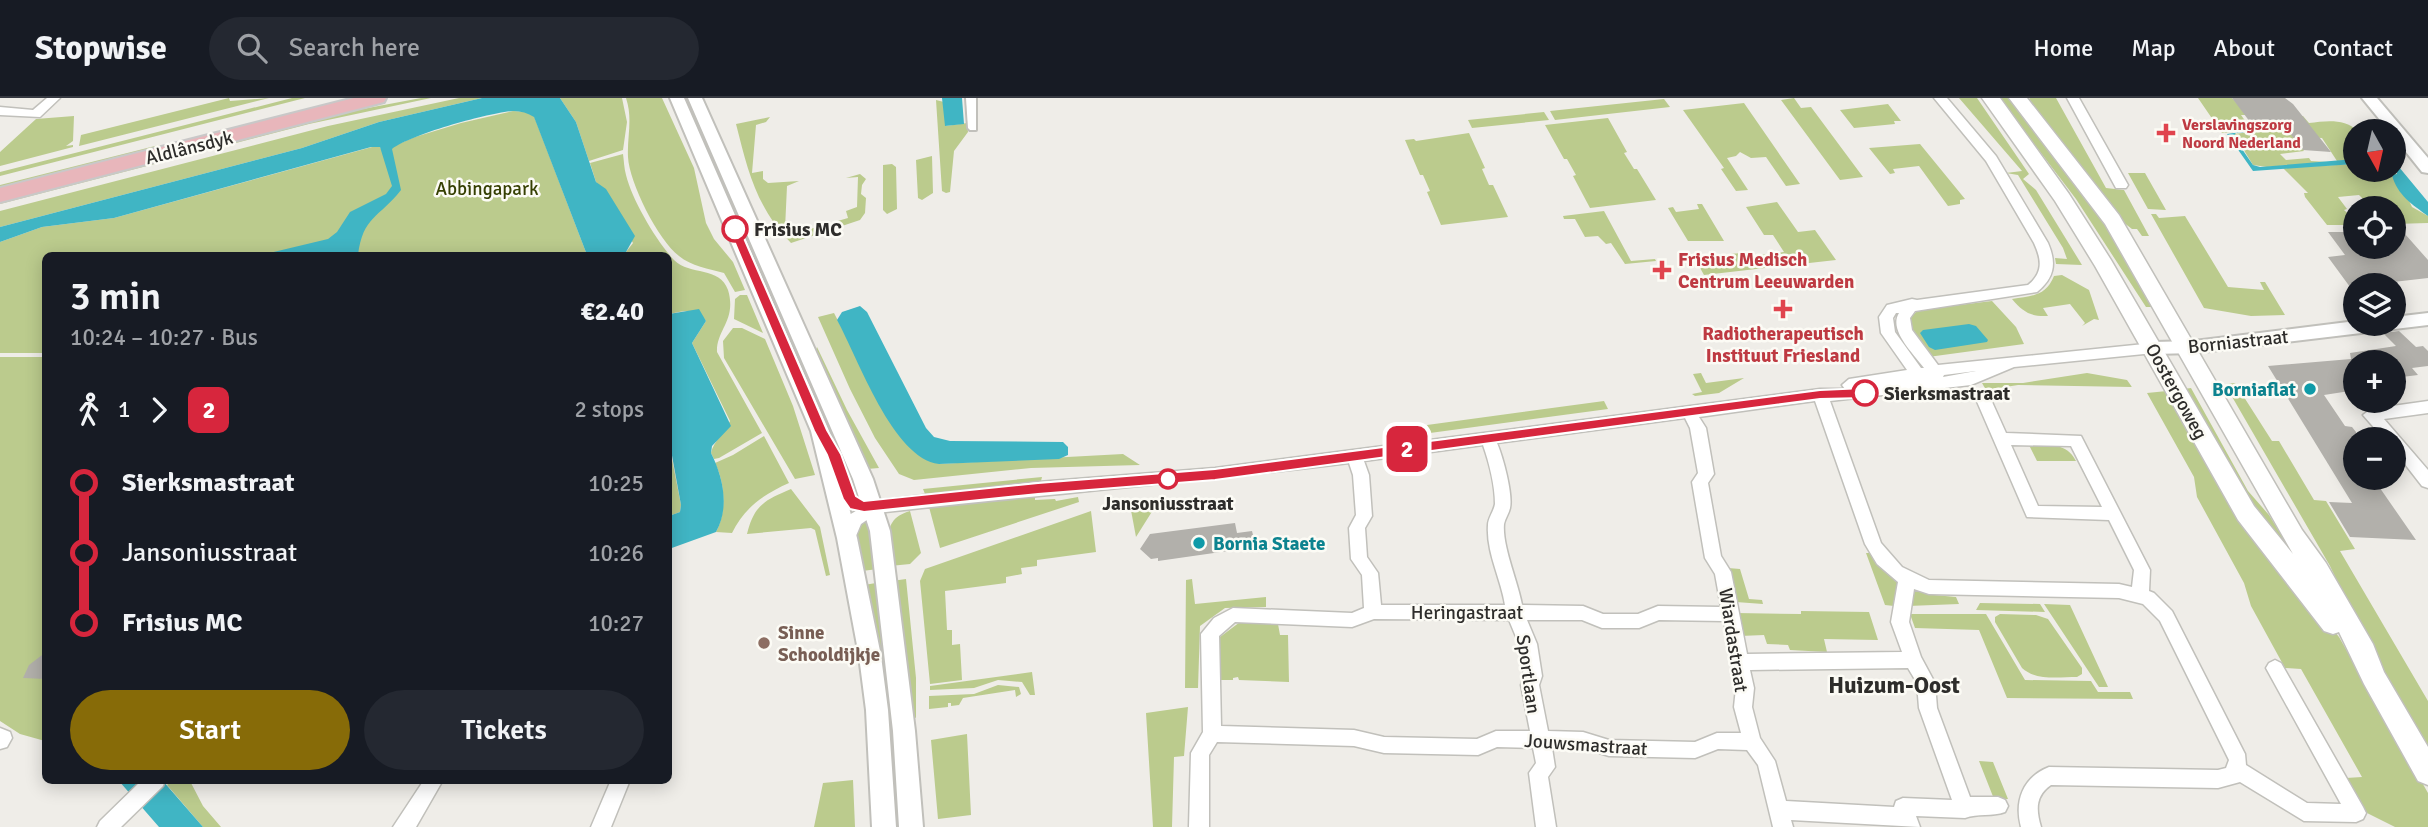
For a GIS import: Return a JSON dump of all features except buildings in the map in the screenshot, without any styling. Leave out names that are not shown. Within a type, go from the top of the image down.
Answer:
[{"type":"main road","name":"Aldlânsdyk","points":[[0,180],[323,98]]},
{"type":"main road","name":"Aldlânsdyk","points":[[0,195],[377,98]]},
{"type":"main road","name":"Oostergoweg","points":[[1992,98],[2062,198],[2154,348],[2246,513],[2309,590],[2373,676],[2428,772]]},
{"type":"main road","name":"Oostergoweg","points":[[2018,98],[2112,220],[2294,537],[2317,570],[2351,629],[2373,676]]},
{"type":"street","points":[[0,111],[36,114],[54,98]]},
{"type":"street","points":[[677,98],[820,431],[847,538],[877,710],[884,827]]},
{"type":"street","points":[[695,98],[861,473],[873,507],[880,531],[886,572],[911,827]]},
{"type":"street","points":[[971,98],[973,128]]},
{"type":"street","points":[[1921,379],[1886,327],[1886,317],[1892,309],[1912,304],[2032,289],[2043,280],[2047,269],[2046,254],[2041,243],[1992,159],[1940,98]]},
{"type":"street","points":[[2073,98],[2122,185]]},
{"type":"street","points":[[2369,98],[2428,168]]},
{"type":"street","points":[[1912,304],[1903,318],[1905,331],[1937,376]]},
{"type":"street","points":[[2406,322],[2428,319]]},
{"type":"street","name":"Borniastraat","points":[[873,507],[1038,488],[1206,475],[1820,395],[1843,395],[1937,376],[1971,379],[2008,364],[2099,352],[2186,347],[2343,329]]},
{"type":"street","points":[[1820,395],[1878,555],[1886,564],[1907,579],[1929,587],[2119,591],[2140,595],[2156,603],[2166,616],[2236,753],[2238,770]]},
{"type":"street","points":[[1983,397],[2033,512],[2113,514]]},
{"type":"street","points":[[2428,407],[2363,416],[2404,451],[2428,482]]},
{"type":"street","name":"Wiardastraat","points":[[1689,412],[1698,429],[1706,474],[1700,482],[1702,495],[1713,558],[1723,572],[1745,688],[1743,707],[1752,742],[1766,761],[1781,819]]},
{"type":"street","name":"Sportlaan","points":[[1488,439],[1495,456],[1503,506],[1496,524],[1515,613],[1528,644],[1533,676],[1530,685],[1546,767],[1538,773],[1546,827]]},
{"type":"street","points":[[2001,439],[2076,440],[2142,570],[2140,595]]},
{"type":"street","points":[[1355,456],[1361,475],[1364,516],[1357,528],[1359,559],[1370,573],[1373,612]]},
{"type":"street","points":[[847,538],[855,520],[873,507]]},
{"type":"street","points":[[1907,579],[1899,622],[1913,660],[1924,676],[1930,694],[1928,708],[1964,807]]},
{"type":"street","name":"Heringastraat","points":[[1212,734],[1210,634],[1220,623],[1233,615],[1352,620],[1373,612],[1583,613],[1602,621],[1639,621],[1658,613],[1730,614]]},
{"type":"street","points":[[1740,662],[1913,660]]},
{"type":"street","points":[[2238,770],[2304,812],[2356,813],[2276,668]]},
{"type":"street","points":[[1199,827],[1200,753],[1212,734]]},
{"type":"street","name":"Jouwsmastraat","points":[[1212,734],[1354,738],[1384,746],[1478,747],[1496,739],[1539,739],[1583,740],[1609,748],[1695,750],[1717,741],[1752,742]]},
{"type":"street","points":[[2032,827],[2026,812],[2026,802],[2039,781],[2049,776],[2218,779],[2228,778],[2238,770]]},
{"type":"street","points":[[107,827],[152,784]]},
{"type":"street","points":[[402,827],[415,814],[432,784]]},
{"type":"street","points":[[601,827],[619,784]]},
{"type":"street","points":[[1781,819],[1908,822],[1903,807],[1998,807]]},
{"type":"green space","points":[[229,98],[230,101],[269,98],[79,146],[81,135]]},
{"type":"green space","points":[[292,98],[305,98],[0,176],[0,172]]},
{"type":"green space","points":[[431,98],[309,124],[0,204],[0,200],[336,114]]},
{"type":"green space","points":[[459,98],[482,98],[379,122],[302,148],[0,227],[0,211],[328,126]]},
{"type":"green space","points":[[560,98],[622,98],[627,122],[623,150],[589,161],[576,122]]},
{"type":"green space","points":[[626,98],[662,98],[694,168],[706,223],[714,239],[733,262],[745,290],[735,292],[724,273],[684,259],[662,237],[633,181],[628,157],[629,113]]},
{"type":"green space","points":[[1794,98],[1801,108],[1811,107],[1863,177],[1840,180],[1781,100]]},
{"type":"green space","points":[[1959,98],[1977,98],[2029,174],[2023,179],[2036,190],[2082,265],[2056,264],[2055,258],[2067,259],[2063,248],[2018,175],[2006,173],[2022,171]]},
{"type":"green space","points":[[1999,98],[2009,98],[2016,104],[2104,220],[2155,307],[2146,307],[2076,199]]},
{"type":"green space","points":[[2030,98],[2056,98],[2106,188],[2124,190],[2149,236],[2142,236],[2137,229],[2132,229],[2119,219],[2028,101]]},
{"type":"green space","points":[[2198,98],[2232,98],[2247,115],[2241,115],[2246,122],[2303,116],[2309,123],[2343,123],[2343,160],[2337,161],[2322,138],[2300,137],[2297,142],[2304,151],[2280,154],[2286,160],[2309,158],[2311,161],[2328,162],[2267,167],[2253,165],[2234,134],[2282,128],[2222,133]]},
{"type":"green space","points":[[1664,99],[1670,107],[1555,120],[1550,111]]},
{"type":"green space","points":[[936,100],[944,102],[946,126],[967,123],[968,132],[954,151],[950,192],[946,193],[942,191]]},
{"type":"green space","points":[[1744,103],[1800,184],[1786,186],[1766,157],[1751,158],[1740,152],[1727,158],[1748,190],[1736,191],[1721,169],[1724,168],[1683,110]]},
{"type":"green space","points":[[1888,104],[1901,121],[1854,128],[1840,110]]},
{"type":"green space","name":"Abbingapark","points":[[513,111],[527,112],[534,116],[586,252],[42,252],[42,353],[0,353],[0,242],[42,227],[114,218],[372,147],[380,147],[382,151],[415,137]]},
{"type":"green space","points":[[1544,112],[1549,120],[1472,128],[1468,120]]},
{"type":"green space","points":[[74,116],[73,141],[66,146],[73,147],[0,166],[0,152],[36,119]]},
{"type":"green space","points":[[770,117],[766,122],[756,125],[752,173],[763,171],[763,179],[768,183],[799,181],[787,186],[785,229],[800,226],[803,231],[848,218],[846,211],[857,207],[858,177],[846,178],[860,174],[866,179],[861,194],[866,198],[865,213],[860,220],[791,243],[761,202],[736,124]]},
{"type":"green space","points":[[1608,118],[1627,152],[1624,153],[1656,200],[1590,208],[1573,176],[1576,175],[1545,125]]},
{"type":"green space","points":[[1469,133],[1485,168],[1482,169],[1489,185],[1493,185],[1508,217],[1441,225],[1427,192],[1430,191],[1405,140],[1416,141]]},
{"type":"green space","points":[[1920,144],[1965,199],[1960,200],[1960,204],[1948,206],[1919,166],[1893,169],[1895,173],[1890,174],[1869,148]]},
{"type":"green space","points":[[159,145],[159,148],[0,191],[0,185]]},
{"type":"green space","points":[[623,154],[629,185],[646,220],[667,252],[626,252],[633,243],[596,182],[590,163]]},
{"type":"green space","points":[[932,156],[933,193],[922,200],[918,198],[916,160]]},
{"type":"green space","points":[[892,164],[896,167],[897,209],[887,214],[883,210],[883,165]]},
{"type":"green space","points":[[2343,165],[2343,182],[2400,182],[2412,207],[2428,216],[2428,223],[2406,224],[2406,196],[2359,195],[2338,197],[2343,204],[2343,225],[2327,225],[2305,197],[2304,193],[2308,193],[2283,168]]},
{"type":"green space","points":[[2128,173],[2145,173],[2166,210],[2148,209]]},
{"type":"green space","points":[[1777,202],[1798,232],[1815,230],[1836,260],[1704,275],[1694,257],[1742,253],[1745,257],[1784,252],[1773,235],[1764,235],[1746,207]]},
{"type":"green space","points":[[1697,204],[1702,204],[1724,241],[1688,241],[1668,208],[1673,207],[1676,212],[1699,209]]},
{"type":"green space","points":[[1604,211],[1631,261],[1656,261],[1625,264],[1611,243],[1606,244],[1598,236],[1585,237],[1575,219],[1564,219],[1563,216]]},
{"type":"green space","points":[[2151,214],[2156,214],[2159,218],[2185,216],[2228,287],[2264,290],[2260,282],[2265,282],[2285,315],[2251,316],[2204,308]]},
{"type":"green space","points":[[672,258],[681,265],[712,274],[724,282],[728,290],[730,309],[717,352],[762,433],[719,458],[714,459],[712,449],[730,421],[692,343],[706,321],[694,312],[672,313]]},
{"type":"green space","points":[[2062,275],[2089,290],[2099,320],[2094,319],[2082,326],[2085,323],[2070,304],[2043,308],[2048,316],[2037,316],[2024,310],[2012,299],[2038,294],[2047,288],[2054,276]]},
{"type":"green space","points":[[740,295],[747,295],[763,333],[734,319],[735,299]]},
{"type":"green space","points":[[1992,301],[2016,327],[2024,344],[1928,357],[1911,334],[1908,320],[1918,310]]},
{"type":"green space","points":[[834,313],[850,344],[939,464],[1123,454],[1140,465],[1031,468],[914,480],[899,474],[875,438],[818,317]]},
{"type":"green space","points":[[733,328],[742,328],[765,339],[793,406],[815,475],[795,479],[724,358],[723,341]]},
{"type":"green space","points":[[817,347],[879,468],[867,469],[814,355]]},
{"type":"green space","points":[[0,357],[42,357],[42,740],[20,734],[0,721]]},
{"type":"green space","points":[[1701,373],[1706,383],[1744,378],[1719,393],[1695,396],[1692,394],[1702,392],[1693,374]]},
{"type":"green space","points":[[2087,373],[2127,380],[2132,387],[2018,385],[1986,390],[1982,383],[2023,383]]},
{"type":"green space","points":[[2235,383],[2272,441],[2279,441],[2314,500],[2326,501],[2355,549],[2340,551],[2428,701],[2428,752],[2367,644],[2330,566],[2227,388],[2226,384]]},
{"type":"green space","points":[[2191,388],[2248,491],[2269,515],[2284,539],[2280,540],[2246,496],[2184,389]]},
{"type":"green space","points":[[2167,391],[2208,467],[2231,502],[2339,637],[2428,793],[2428,827],[2395,827],[2365,812],[2346,778],[2362,777],[2301,669],[2285,668],[2251,606],[2244,583],[2197,497],[2194,477],[2147,393]]},
{"type":"green space","points":[[1604,401],[1608,409],[1430,433],[1427,425]]},
{"type":"green space","points":[[764,436],[789,483],[756,503],[742,516],[732,533],[716,532],[722,516],[723,498],[721,479],[715,463]]},
{"type":"green space","points":[[2029,445],[2062,448],[2076,461],[2037,461]]},
{"type":"green space","points":[[672,459],[681,505],[680,512],[672,515]]},
{"type":"green space","points":[[1042,477],[1041,481],[925,494],[923,489]]},
{"type":"green space","points":[[791,489],[820,527],[830,575],[826,576],[815,530],[811,528],[747,534],[757,510],[774,497]]},
{"type":"green space","points":[[1035,495],[1035,500],[1056,501],[1078,497],[1079,502],[940,548],[929,507]]},
{"type":"green space","points":[[1158,502],[1136,537],[1130,505]]},
{"type":"green space","points":[[910,511],[921,553],[910,564],[890,566],[888,540],[891,526],[894,520]]},
{"type":"green space","points":[[1091,511],[1096,552],[1037,560],[1037,566],[1021,568],[1022,574],[1006,577],[1006,583],[945,591],[947,630],[952,630],[952,645],[960,644],[962,680],[930,684],[920,581],[925,569]]},
{"type":"green space","points":[[862,521],[869,522],[878,569],[862,571],[854,539]]},
{"type":"green space","points":[[1866,553],[1870,553],[1879,567],[1898,581],[1894,606],[1885,605]]},
{"type":"green space","points":[[1728,568],[1740,569],[1749,599],[1762,600],[1763,604],[1736,602]]},
{"type":"green space","points":[[906,579],[916,678],[916,718],[912,716],[892,581]]},
{"type":"green space","points":[[1192,579],[1195,604],[1266,597],[1266,607],[1225,608],[1200,626],[1198,688],[1185,688],[1186,580]]},
{"type":"green space","points":[[882,582],[901,811],[897,809],[894,755],[886,743],[864,585]]},
{"type":"green space","points":[[1912,588],[1934,595],[1956,597],[1959,604],[1908,606]]},
{"type":"green space","points":[[1980,603],[2040,604],[2045,612],[1976,610]]},
{"type":"green space","points":[[2044,604],[2070,605],[2108,687],[2099,687]]},
{"type":"green space","points":[[1801,611],[1869,612],[1878,640],[1824,639],[1827,652],[1790,650],[1788,645],[1767,644],[1764,635],[1740,636],[1736,613],[1801,614]]},
{"type":"green space","points":[[1910,614],[1986,614],[2025,680],[2091,681],[2098,692],[2130,692],[2133,699],[2007,698],[1979,630],[1915,628]]},
{"type":"green space","points":[[2000,614],[2036,615],[2048,619],[2082,668],[2082,674],[2077,677],[2048,677],[2034,675],[2022,668],[1995,622],[1995,617]]},
{"type":"green space","points":[[1240,622],[1278,624],[1280,635],[1288,635],[1289,682],[1239,680],[1238,677],[1233,680],[1219,680],[1220,637]]},
{"type":"green space","points":[[1032,672],[1035,695],[1030,695],[1022,682],[998,680],[974,688],[930,690],[930,686]]},
{"type":"green space","points":[[998,685],[1019,687],[1021,694],[1016,697],[1015,690],[963,698],[959,705],[951,706],[951,703],[948,703],[948,707],[929,709],[929,696],[974,694]]},
{"type":"green space","points":[[1188,707],[1184,756],[1174,757],[1172,827],[1153,827],[1146,713]]},
{"type":"green space","points":[[967,734],[971,815],[938,819],[931,740]]},
{"type":"green space","points":[[1979,761],[1993,762],[2008,799],[1994,799]]},
{"type":"green space","points":[[853,780],[855,827],[814,827],[823,783]]},
{"type":"green space","points":[[192,784],[203,806],[221,827],[203,827],[167,785]]},
{"type":"water","points":[[482,98],[560,98],[576,122],[596,182],[606,189],[635,236],[626,252],[586,252],[534,117],[513,111],[451,125],[392,149],[401,190],[368,225],[358,252],[274,252],[328,239],[337,232],[350,212],[386,194],[392,186],[380,147],[371,147],[114,218],[42,227],[0,242],[0,227],[302,148],[379,122]]},
{"type":"water","points":[[942,98],[962,98],[964,124],[945,126]]},
{"type":"water","points":[[2281,126],[2283,128],[2236,133],[2233,136],[2253,165],[2260,167],[2343,160],[2343,165],[2253,171],[2227,134]]},
{"type":"water","points":[[2406,175],[2428,202],[2428,216],[2406,199],[2394,182],[2406,182]]},
{"type":"water","points":[[860,306],[867,312],[926,428],[934,437],[950,441],[1063,442],[1068,447],[1068,455],[1059,459],[939,464],[922,458],[892,426],[866,381],[837,320],[842,312]]},
{"type":"water","points":[[699,309],[706,321],[692,343],[731,426],[712,446],[711,453],[722,482],[724,502],[716,532],[672,548],[672,515],[680,512],[681,505],[672,456],[672,314]]},
{"type":"water","points":[[1969,324],[1976,326],[1987,342],[1935,350],[1929,347],[1920,333],[1923,330]]},
{"type":"water","points":[[122,784],[166,784],[203,827],[159,827]]},
{"type":"bus line","name":"2","points":[[735,229],[799,375],[820,431],[834,454],[850,499],[855,505],[873,507],[1038,488],[1215,474],[1820,395],[1865,393]]},
{"type":"place","name":"Verslavingszorg Noord Nederland","points":[[2166,133]]},
{"type":"place","name":"Frisius MC","points":[[735,229]]},
{"type":"place","name":"Frisius Medisch Centrum Leeuwarden","points":[[1662,270]]},
{"type":"place","name":"Radiotherapeutisch Instituut Friesland","points":[[1783,309]]},
{"type":"place","name":"Borniaflat","points":[[2310,389]]},
{"type":"place","name":"Sierksmastraat","points":[[1865,393]]},
{"type":"place","name":"Jansoniusstraat","points":[[1168,479]]},
{"type":"place","name":"Bornia Staete","points":[[1199,543]]},
{"type":"place","name":"Sinne Schooldijkje","points":[[764,643]]},
{"type":"district","name":"Huizum-Oost","points":[[1894,685]]}]
